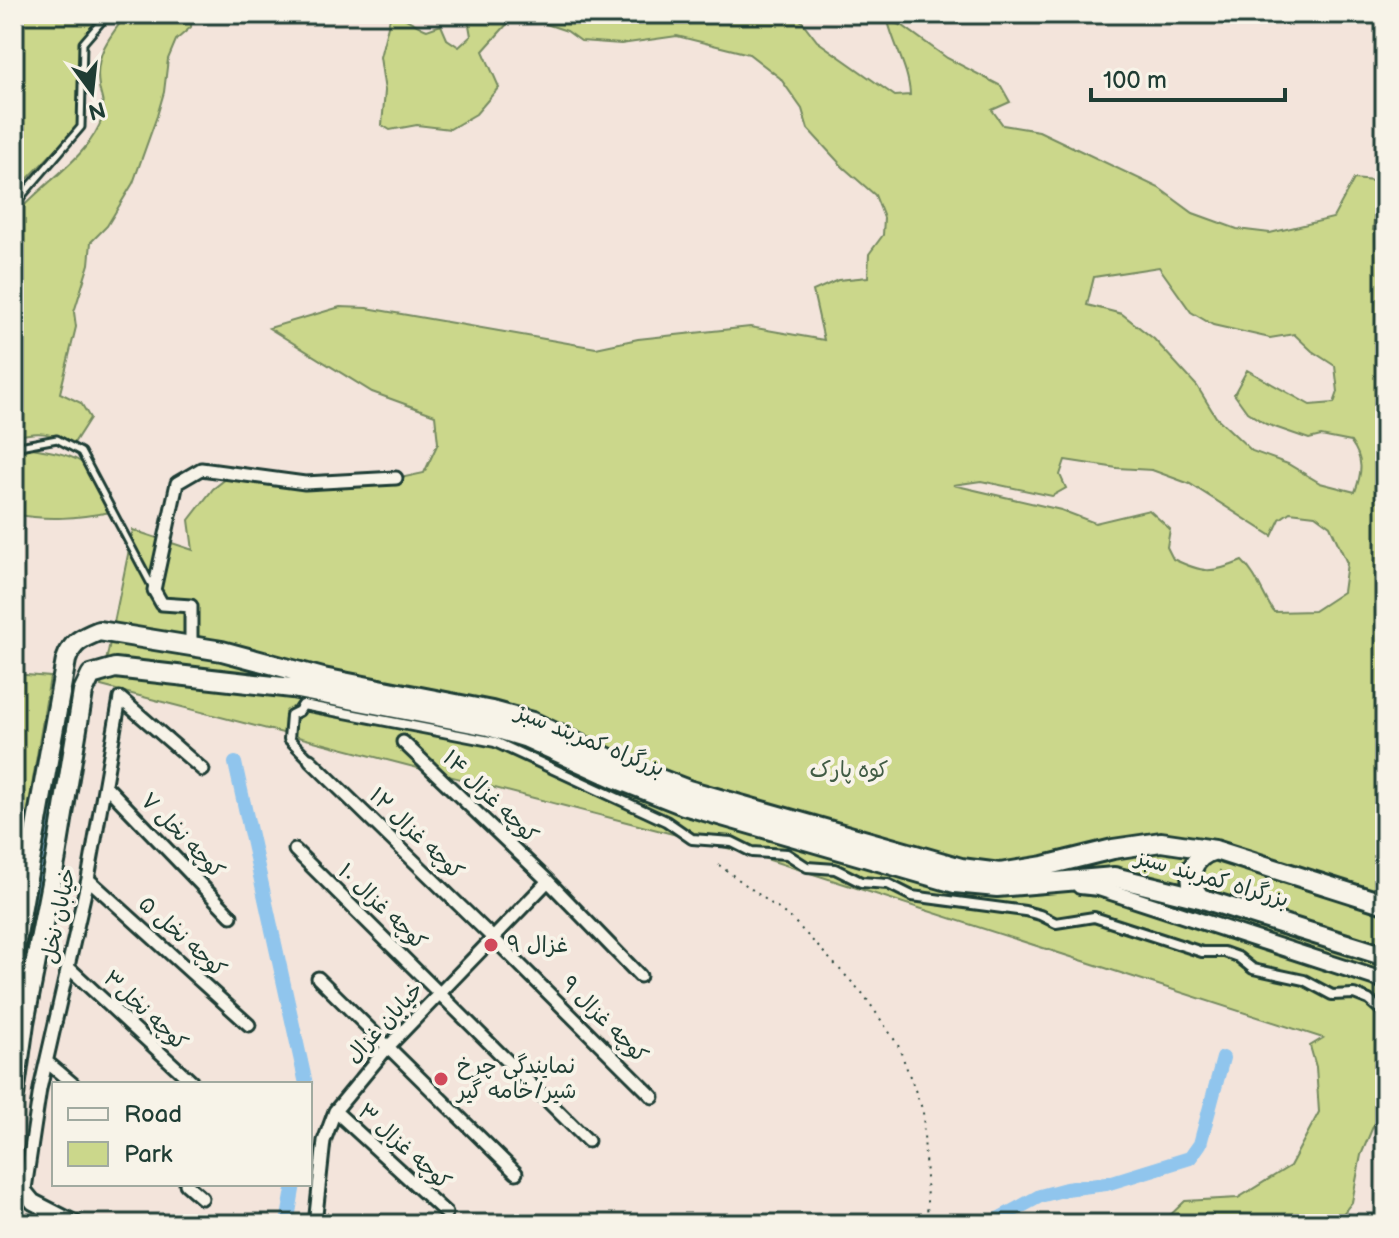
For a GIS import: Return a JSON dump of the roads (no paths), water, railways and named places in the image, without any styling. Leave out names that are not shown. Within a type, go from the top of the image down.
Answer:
[{"type":"highway","name":"بزرگراه کمربند سبز","points":[[14,951],[60,688],[71,646],[99,631],[222,651],[296,672],[519,718],[688,790],[961,868],[1000,873],[1161,842],[1215,850],[1385,904]]},
{"type":"highway","points":[[214,681],[226,669],[227,661],[222,651]]},
{"type":"highway","name":"بزرگراه کمربند سبز","points":[[14,1095],[83,692],[91,675],[115,668],[319,692],[488,726],[527,738],[684,805],[955,883],[997,887],[1114,877],[1200,898],[1385,956]]},
{"type":"highway","points":[[1200,898],[1193,890],[1191,869],[1205,853],[1215,850]]},
{"type":"street","points":[[191,647],[191,606],[162,604],[154,590],[177,483],[201,469],[305,483],[396,478]]},
{"type":"street","name":"خیابان نخل","points":[[19,1184],[88,879],[120,698],[203,770]]},
{"type":"street","points":[[310,760],[289,739],[291,715],[303,705],[495,742],[666,821],[692,839],[732,842],[752,852],[787,854],[807,867],[835,869],[861,882],[888,884],[912,896],[1025,911],[1056,923],[1094,917],[1118,923],[1202,952],[1224,952],[1238,957],[1253,969],[1304,980],[1332,995],[1354,994],[1369,1000],[1385,1014]]},
{"type":"street","name":"کوچه غزال ۱۴","points":[[403,742],[548,881],[640,976]]},
{"type":"street","name":"کوچه غزال ۱۲","points":[[310,760],[493,938]]},
{"type":"street","name":"کوچه نخل ۷","points":[[105,785],[231,916]]},
{"type":"street","name":"کوچه غزال ۱۰","points":[[295,850],[588,1141]]},
{"type":"street","name":"کوچه نخل ۵","points":[[88,879],[249,1025]]},
{"type":"street","name":"خیابان غزال","points":[[315,1224],[324,1141],[335,1111],[387,1048],[548,881]]},
{"type":"street","points":[[1047,882],[1099,888],[1385,981]]},
{"type":"street","name":"کوچه غزال ۹","points":[[493,938],[653,1097]]},
{"type":"street","name":"کوچه نخل۳","points":[[69,968],[192,1082]]},
{"type":"street","points":[[318,978],[516,1173]]},
{"type":"street","points":[[47,1062],[71,1082]]},
{"type":"street","name":"کوچه غزال ۳","points":[[335,1111],[446,1213]]},
{"type":"street","points":[[19,1184],[33,1202],[76,1224]]},
{"type":"street","points":[[188,1186],[202,1198]]},
{"type":"lane","points":[[14,205],[81,127],[83,43],[108,14]]},
{"type":"lane","points":[[14,447],[57,439],[81,452],[154,590]]},
{"type":"waterway","points":[[14,1026],[61,759]]},
{"type":"waterway","points":[[235,763],[306,1082]]},
{"type":"waterway","points":[[989,1224],[1040,1196],[1106,1184],[1190,1158],[1200,1144],[1223,1058]]},
{"type":"waterway","points":[[287,1224],[294,1186]]},
{"type":"place","name":"غزال ۹","points":[[491,945]]},
{"type":"place","name":"نمایندگی چرخ شیر/خامه گیر","points":[[441,1079]]},
{"type":"park label","name":"کوه پارک","points":[[849,770]]}]
